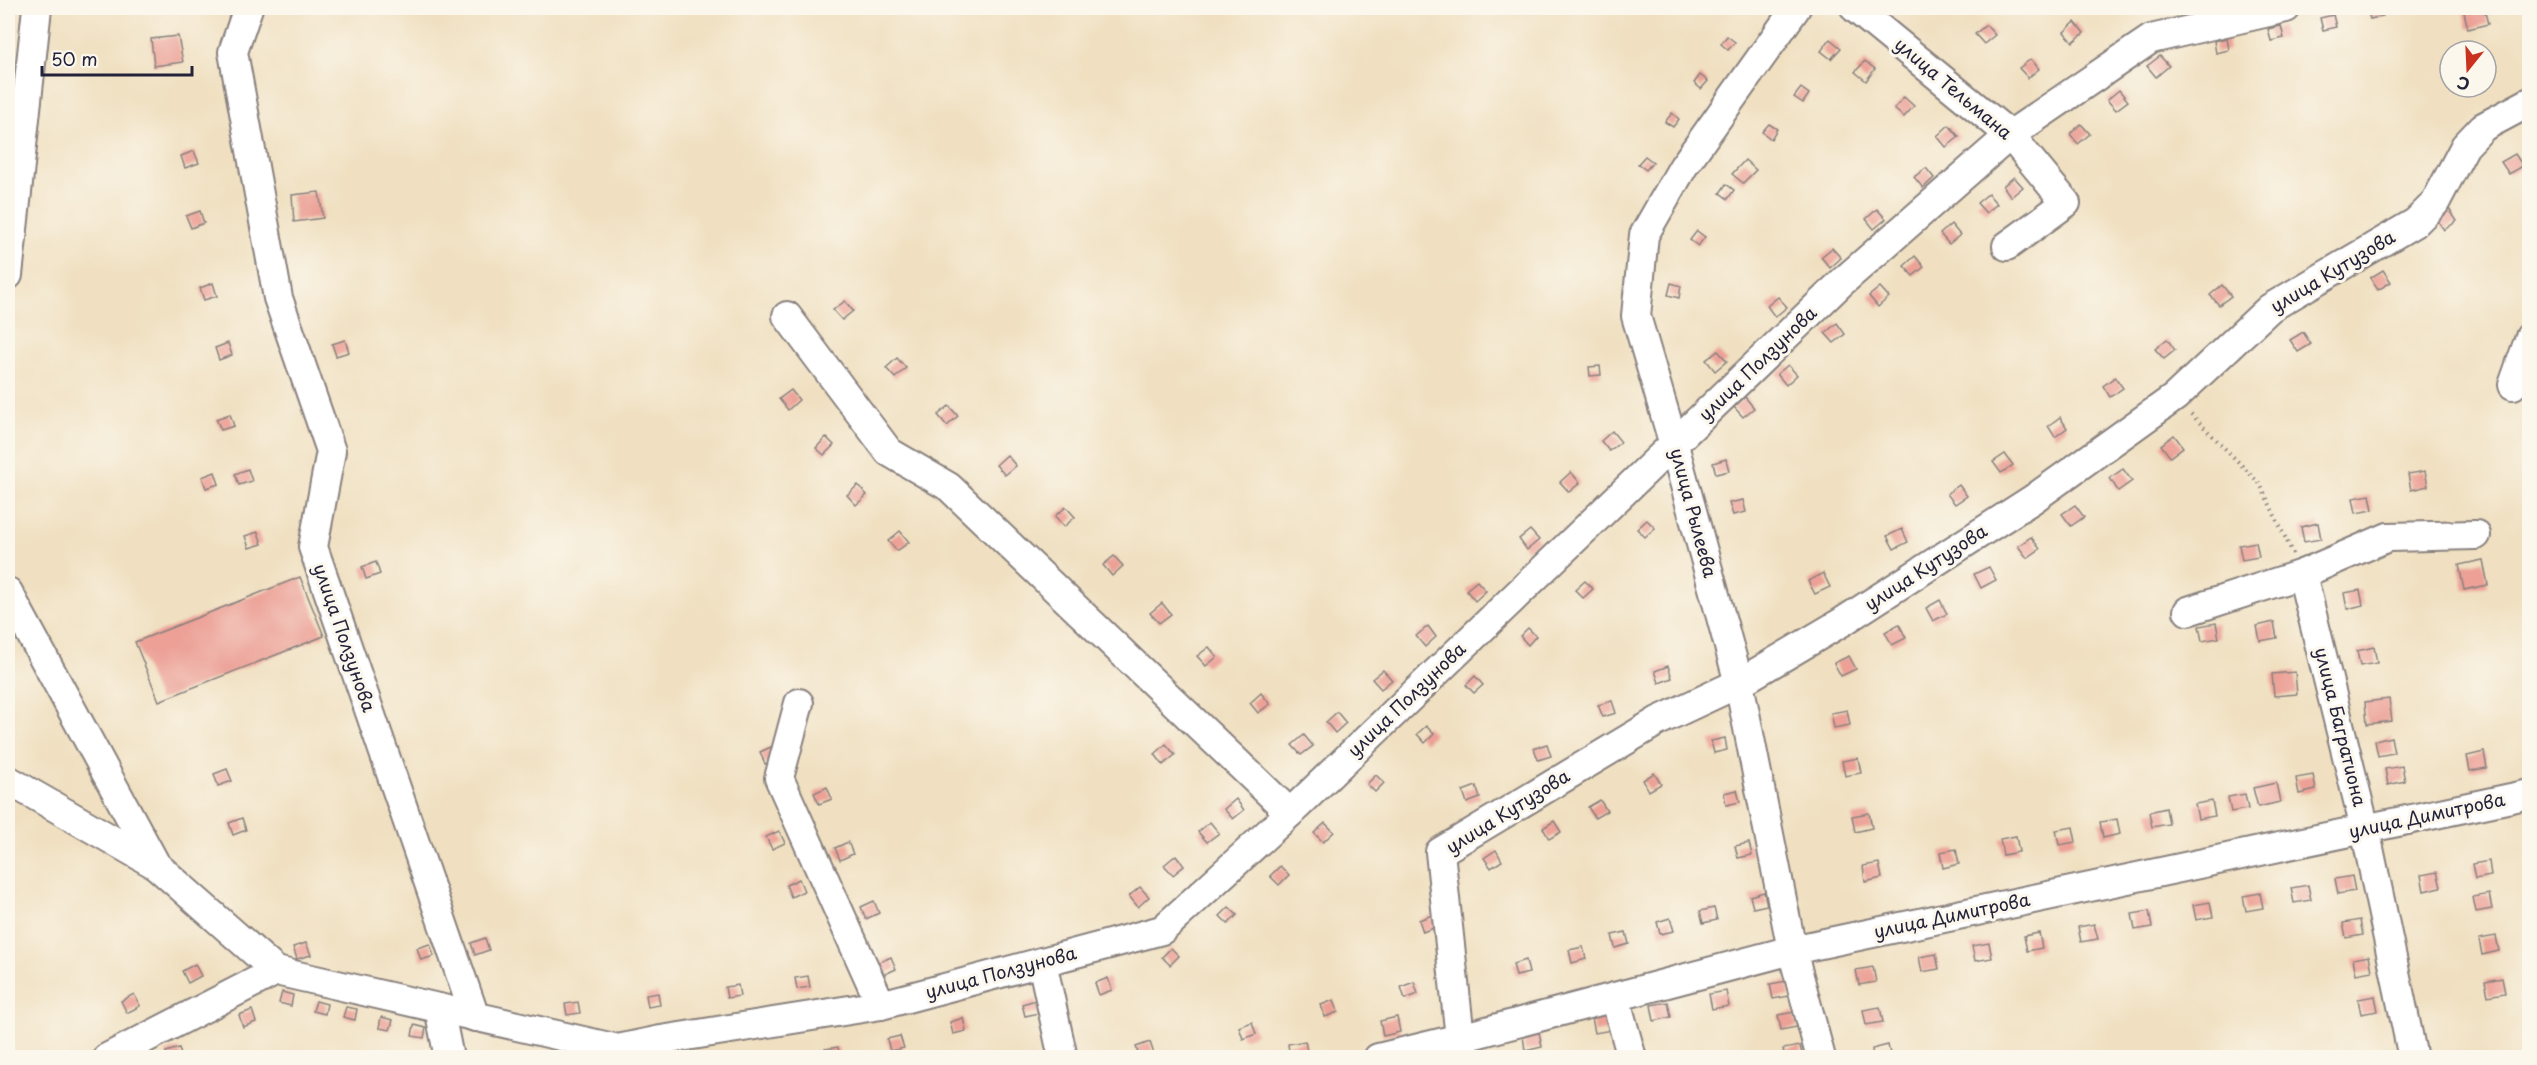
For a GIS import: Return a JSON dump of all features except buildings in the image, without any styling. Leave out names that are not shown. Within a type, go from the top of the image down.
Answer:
[{"type":"street","points":[[8,275],[37,8]]},
{"type":"street","name":"улица Ползунова","points":[[248,8],[233,52],[276,286],[331,451],[313,548],[475,1017]]},
{"type":"street","name":"улица Рылеева","points":[[1796,8],[1683,167],[1644,235],[1636,316],[1739,683],[1792,950],[1821,1058]]},
{"type":"street","name":"улица Тельмана","points":[[1855,8],[2010,135],[2066,203],[2007,246]]},
{"type":"street","name":"улица Ползунова","points":[[276,971],[618,1049],[881,1005],[1161,930],[1290,813],[1841,283],[2010,135],[2151,39],[2286,8]]},
{"type":"street","name":"улица Кутузова","points":[[1463,1048],[1440,852],[1658,721],[1739,683],[1842,622],[2033,499],[2175,398],[2270,308],[2416,222],[2435,203],[2465,146],[2483,127],[2529,102]]},
{"type":"street","points":[[787,316],[889,452],[949,487],[1290,813]]},
{"type":"street","points":[[2513,385],[2529,337]]},
{"type":"street","points":[[2188,611],[2302,574],[2388,537],[2476,535]]},
{"type":"street","name":"улица Багратиона","points":[[2302,574],[2365,829],[2413,1058]]},
{"type":"street","points":[[8,592],[156,865]]},
{"type":"street","points":[[799,703],[779,778],[881,1005]]},
{"type":"street","points":[[8,780],[156,865],[276,971],[107,1058]]},
{"type":"street","name":"улица Димитрова","points":[[1378,1058],[1463,1048],[1615,997],[1792,950],[2529,794]]},
{"type":"street","points":[[1042,962],[1063,1058]]},
{"type":"street","points":[[1615,997],[1632,1058]]},
{"type":"street","points":[[439,1008],[449,1058]]},
{"type":"path","points":[[2175,398],[2260,484],[2302,574]]}]
